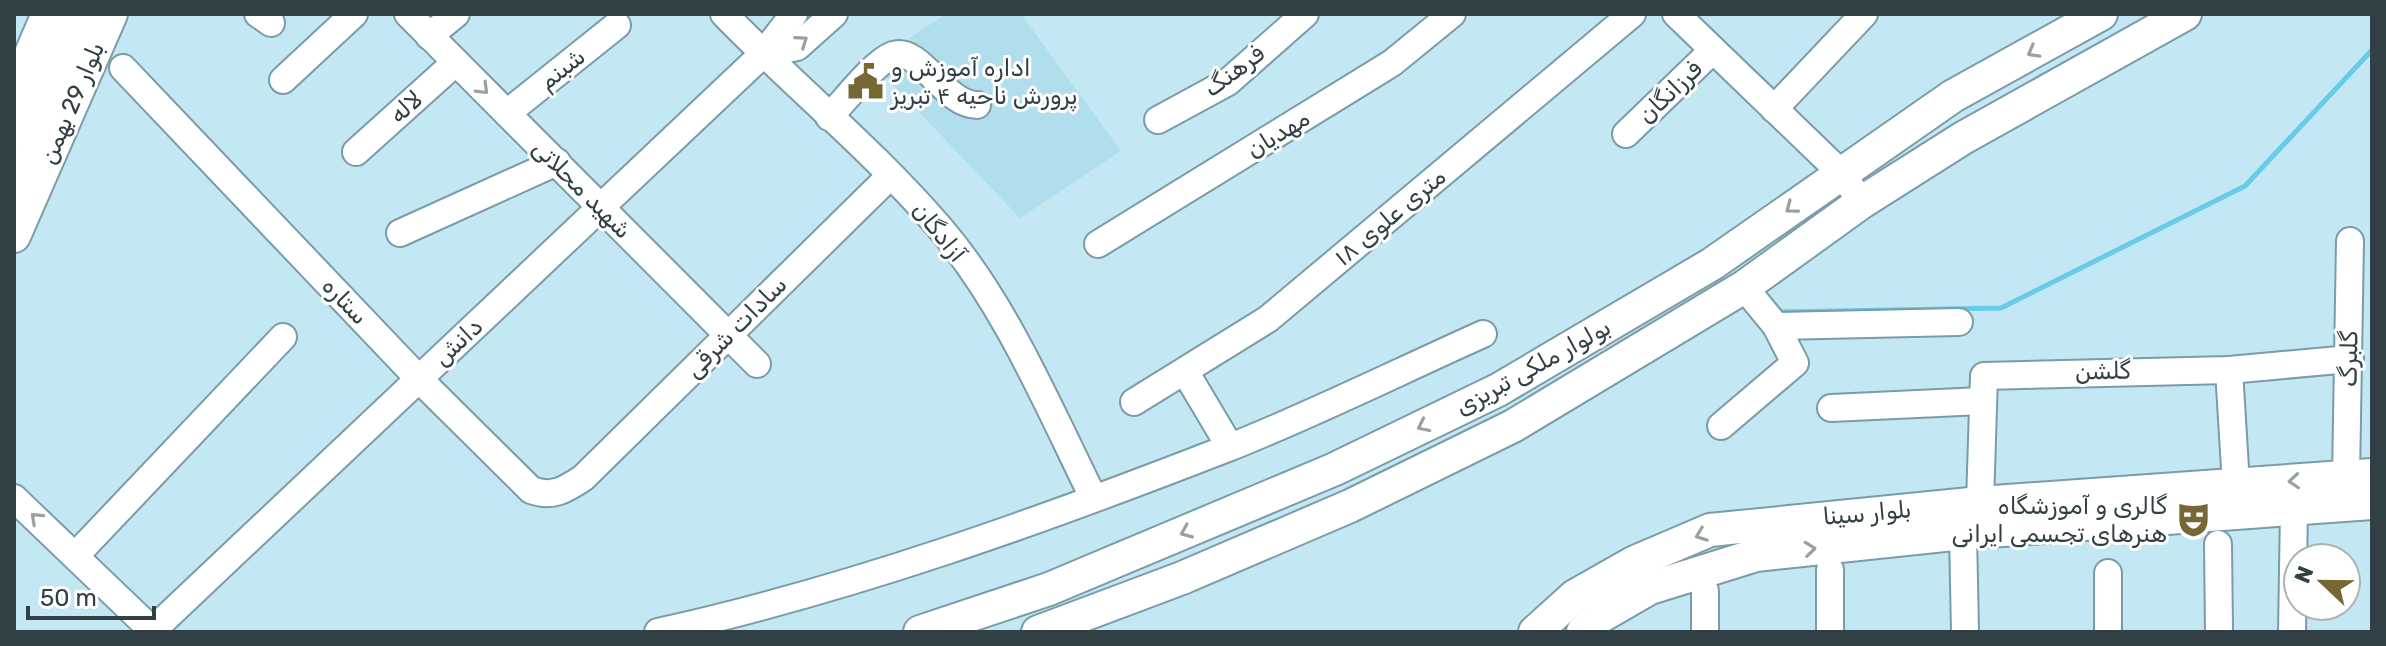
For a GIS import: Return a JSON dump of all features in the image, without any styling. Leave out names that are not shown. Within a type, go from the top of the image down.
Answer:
[{"type":"main road","points":[[14,93],[48,14]]},
{"type":"main road","name":"بلوار 29 بهمن","points":[[14,236],[111,14]]},
{"type":"main road","name":"بولوار ملکی تبریزی","points":[[920,632],[1063,583],[1335,469],[1498,390],[1712,264],[1953,96],[2101,14]]},
{"type":"main road","name":"بولوار ملکی تبریزی","points":[[1038,632],[1182,578],[1336,512],[1500,433],[1744,287],[1862,202],[1963,138],[2185,14]]},
{"type":"main road","name":"بلوار سینا","points":[[1583,632],[1598,618],[1650,588],[1754,539],[1980,503],[2359,476]]},
{"type":"main road","name":"بلوار سینا","points":[[1535,632],[1575,596],[1635,562],[1710,530],[1754,539],[1963,533],[2372,503]]},
{"type":"street","points":[[14,138],[68,14]]},
{"type":"street","points":[[14,189],[89,14]]},
{"type":"street","points":[[283,80],[354,14]]},
{"type":"street","name":"شهید محلاتی","points":[[408,14],[757,364]]},
{"type":"street","points":[[429,36],[456,14]]},
{"type":"street","name":"آزادگان","points":[[724,14],[941,228],[985,293],[1033,376],[1093,497]]},
{"type":"street","name":"دانش","points":[[154,631],[763,54],[794,14]]},
{"type":"street","name":"دانش","points":[[763,54],[797,47],[834,14]]},
{"type":"street","name":"فرهنگ","points":[[1158,120],[1228,82],[1305,14]]},
{"type":"street","name":"مهدیان","points":[[1098,244],[1392,63],[1452,14]]},
{"type":"street","name":"۱۸ متری علوی","points":[[1134,402],[1186,373],[1268,319],[1632,14]]},
{"type":"street","points":[[1774,109],[1864,14]]},
{"type":"street","points":[[1679,15],[1840,172],[1862,202]]},
{"type":"street","name":"شبنم","points":[[507,113],[617,25]]},
{"type":"street","name":"فرزانگان","points":[[1626,134],[1713,50]]},
{"type":"street","points":[[829,117],[881,63],[893,55],[902,54],[914,59],[960,103],[977,105]]},
{"type":"street","name":"لاله","points":[[356,152],[456,62]]},
{"type":"street","name":"ستاره","points":[[123,68],[419,379],[531,490],[558,493],[583,478]]},
{"type":"street","points":[[400,233],[557,162]]},
{"type":"street","name":"سادات شرقی","points":[[583,478],[890,176]]},
{"type":"street","name":"گلبرگ","points":[[2350,241],[2350,359],[2359,476]]},
{"type":"street","points":[[1721,426],[1795,363],[1776,326],[1744,287]]},
{"type":"street","points":[[1776,326],[1959,322]]},
{"type":"street","points":[[658,632],[800,598],[1093,497],[1230,447],[1483,334]]},
{"type":"street","points":[[76,555],[283,337]]},
{"type":"street","name":"گلشن","points":[[1980,503],[1982,378],[1992,373],[2229,370],[2350,359]]},
{"type":"street","points":[[2229,370],[2236,485]]},
{"type":"street","points":[[1186,373],[1230,447]]},
{"type":"street","points":[[1831,408],[1982,401]]},
{"type":"street","points":[[14,498],[154,631]]},
{"type":"street","points":[[2292,632],[2294,509]]},
{"type":"street","points":[[1963,533],[1965,632]]},
{"type":"street","points":[[2218,544],[2219,632]]},
{"type":"street","points":[[1830,570],[1830,632]]},
{"type":"street","points":[[2108,573],[2108,632]]},
{"type":"street","points":[[1705,591],[1705,632]]},
{"type":"shaded area","points":[[946,14],[1021,14],[1121,151],[1020,218],[872,63]]},
{"type":"waterway","points":[[1780,312],[2001,308],[2245,186],[2372,50]]},
{"type":"place","name":"اداره آموزش و پرورش ناحیه ۴ تبریز","points":[[865,82]]},
{"type":"place","name":"گالری و آموزشگاه هنرهای تجسمی ایرانی","points":[[2193,520]]}]
